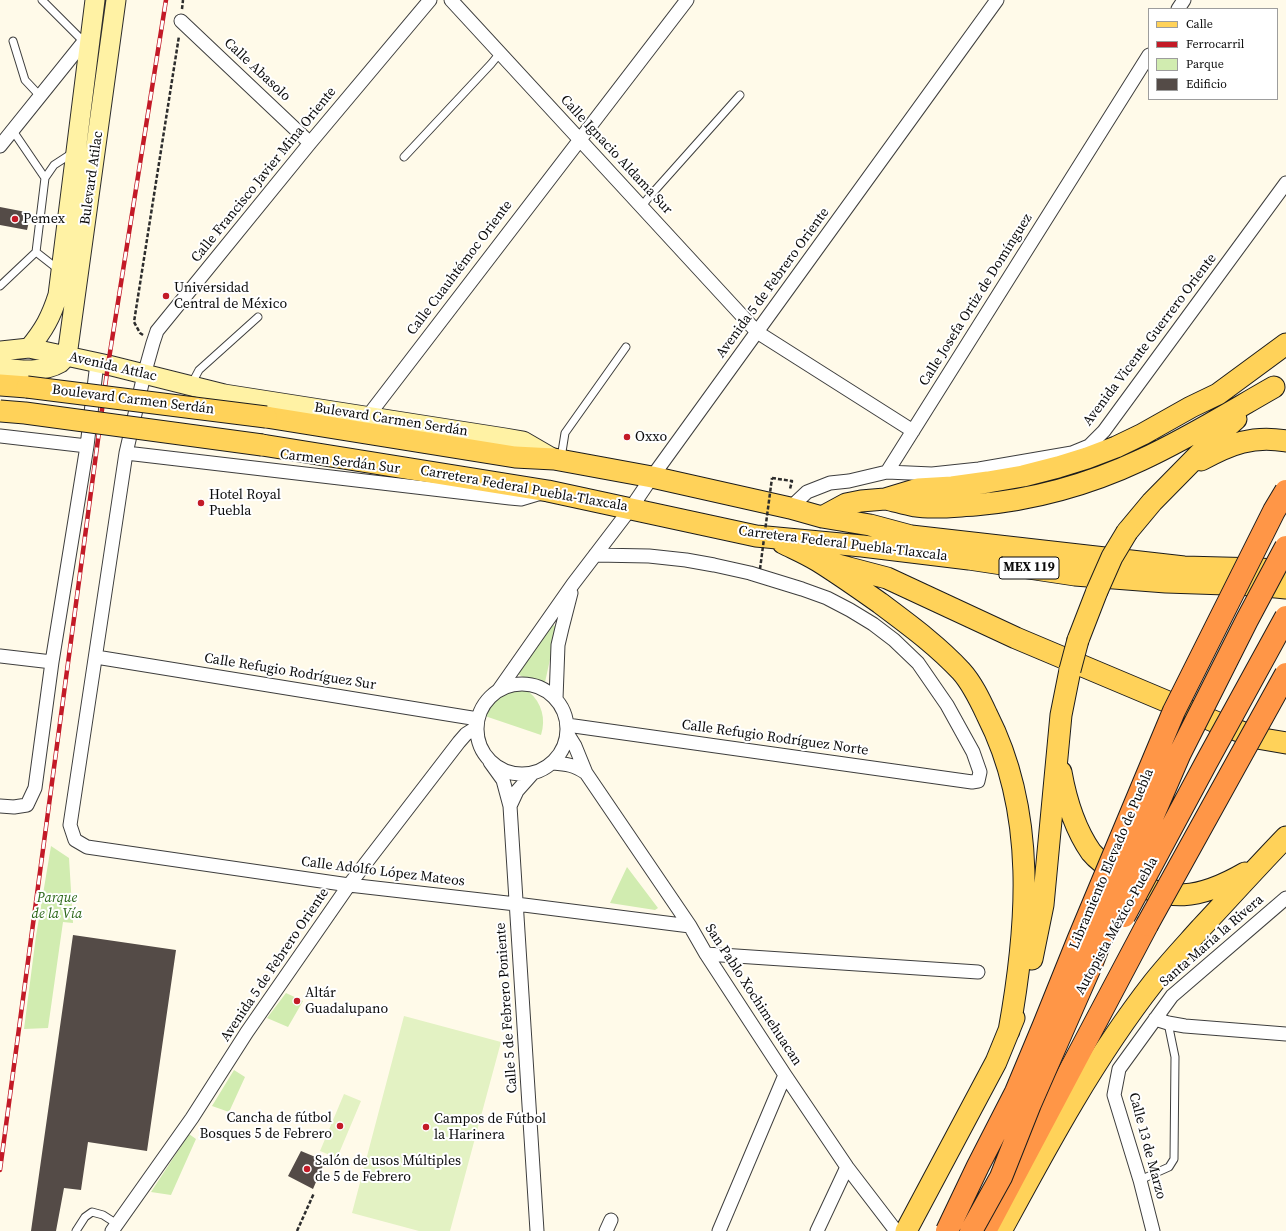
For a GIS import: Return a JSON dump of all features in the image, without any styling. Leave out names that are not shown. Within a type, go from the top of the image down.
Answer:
[{"type":"highway","name":"Libramiento Elevado de Puebla","points":[[947,1231],[1016,1092],[1174,711],[1270,518],[1286,491]]},
{"type":"highway","name":"Libramiento Elevado de Puebla","points":[[971,1231],[1001,1177],[1030,1104],[1091,965],[1116,901],[1180,753],[1286,547]]},
{"type":"highway","name":"Autopista México-Puebla","points":[[941,1231],[1124,916],[1286,617]]},
{"type":"highway","name":"Autopista México-Puebla","points":[[985,1231],[1147,925],[1286,674]]},
{"type":"main road","name":"Bulevard Atilac","points":[[67,356],[76,150],[87,38],[95,0]]},
{"type":"main road","name":"Bulevard Atilac","points":[[29,348],[40,334],[52,314],[58,295],[70,273],[116,0]]},
{"type":"main road","points":[[822,517],[846,504],[885,498],[918,489],[952,487],[1023,476],[1087,458],[1116,447],[1150,431],[1191,407],[1218,394],[1286,344]]},
{"type":"main road","name":"Avenida Attlac","points":[[0,351],[29,348],[224,394]]},
{"type":"main road","points":[[0,368],[17,370],[43,369],[60,362],[67,356]]},
{"type":"main road","points":[[885,498],[916,506],[965,506],[999,502],[1065,488],[1142,460],[1221,418],[1280,382]]},
{"type":"main road","points":[[904,1230],[993,1068],[1009,1031],[1026,982],[1036,944],[1043,906],[1061,715],[1070,670],[1078,640],[1112,557],[1127,532],[1152,502],[1218,435],[1280,382]]},
{"type":"main road","name":"Boulevard Carmen Serdán","points":[[0,385],[27,387],[266,417]]},
{"type":"main road","name":"Bulevard Carmen Serdán","points":[[224,394],[523,441],[557,459]]},
{"type":"main road","name":"Boulevard Carmen Serdán","points":[[0,411],[33,414],[262,445]]},
{"type":"main road","name":"Carretera Federal Puebla-Tlaxcala","points":[[266,417],[515,457],[557,459],[652,477],[790,508],[822,517],[870,526],[911,536],[1184,567],[1261,569],[1286,572]]},
{"type":"main road","points":[[1179,475],[1208,456],[1228,446],[1241,442],[1261,439],[1286,441]]},
{"type":"main road","name":"Carretera Federal Puebla-Tlaxcala","points":[[262,445],[548,490],[756,536],[869,546],[1075,574],[1166,582],[1256,585],[1286,588]]},
{"type":"main road","points":[[774,538],[816,560],[840,575],[909,624],[962,672],[983,706],[1009,768],[1022,840],[1025,895],[1023,936],[1016,997],[1009,1031]]},
{"type":"main road","points":[[816,560],[887,578],[1016,638],[1218,723],[1257,738],[1286,743]]},
{"type":"main road","points":[[1058,744],[1059,765],[1063,786],[1069,806],[1083,837],[1092,852],[1101,862],[1134,884],[1159,893],[1177,895],[1200,893],[1239,876],[1260,864]]},
{"type":"main road","points":[[1001,1231],[1067,1110],[1124,1022],[1153,983],[1176,956],[1286,837]]},
{"type":"street","name":"Calle Francisco Javier Mina Oriente","points":[[74,840],[70,825],[126,453],[144,375],[157,331],[310,143],[430,0]]},
{"type":"street","name":"Calle Ignacio Aldama Sur","points":[[451,0],[757,332],[913,431]]},
{"type":"street","name":"Calle Cuauhtémoc Oriente","points":[[368,416],[687,0]]},
{"type":"street","name":"Avenida 5 de Febrero Oriente","points":[[498,691],[573,584],[631,508],[997,0]]},
{"type":"street","name":"Calle Abasolo","points":[[181,21],[310,143]]},
{"type":"street","points":[[0,146],[87,38]]},
{"type":"street","name":"Calle Josefa Ortiz de Domínguez","points":[[887,472],[1148,57]]},
{"type":"street","name":"Avenida Vicente Guerrero Oriente","points":[[887,472],[932,474],[979,469],[1072,453],[1089,446],[1104,431],[1286,183]]},
{"type":"street","points":[[0,806],[14,807],[27,805],[35,788],[52,662],[87,446],[97,363]]},
{"type":"street","points":[[0,436],[87,446]]},
{"type":"street","name":"Carmen Serdán Sur","points":[[126,453],[521,499],[548,490]]},
{"type":"street","points":[[790,508],[807,492],[830,484],[887,472]]},
{"type":"street","name":"Calle Refugio Rodríguez Norte","points":[[567,729],[972,782],[978,781],[980,772],[973,752],[947,705],[918,662],[894,640],[873,624],[850,610],[827,598],[802,589],[750,573],[714,565],[649,556],[595,555]]},
{"type":"street","name":"Avenida 5 de Febrero Oriente","points":[[556,699],[558,645],[573,584]]},
{"type":"street","points":[[0,656],[52,662]]},
{"type":"street","name":"Calle Refugio Rodríguez Sur","points":[[96,657],[477,723]]},
{"type":"street","points":[[515,684],[528,684],[542,688],[556,699],[563,710],[567,729],[564,747],[553,763],[546,768],[524,775],[502,770],[490,762],[481,748],[477,736],[477,723],[485,703],[498,691],[506,686],[515,684]]},
{"type":"street","name":"Avenida 5 de Febrero Oriente","points":[[115,1227],[192,1118],[248,1032],[349,885],[459,742],[477,723]]},
{"type":"street","name":"San Pablo Xochimehuacan","points":[[567,729],[586,773],[690,926],[706,954],[785,1075],[847,1167],[904,1230]]},
{"type":"street","name":"Calle 5 de Febrero Poniente","points":[[490,762],[503,780],[510,806],[538,1231]]},
{"type":"street","points":[[553,763],[567,764],[586,773]]},
{"type":"street","points":[[510,806],[517,791],[533,773]]},
{"type":"street","name":"Calle Adolfo López Mateos","points":[[74,840],[87,847],[349,885],[690,926]]},
{"type":"street","name":"Santa María la Rivera","points":[[1119,1069],[1162,1021],[1172,996],[1286,898]]},
{"type":"street","points":[[706,954],[978,972]]},
{"type":"street","points":[[1153,983],[1172,996]]},
{"type":"street","points":[[1162,1021],[1185,1026],[1286,1034]]},
{"type":"street","name":"Calle 13 de Marzo","points":[[1119,1069],[1114,1095],[1140,1180],[1153,1231]]},
{"type":"street","points":[[719,1231],[785,1075]]},
{"type":"street","points":[[817,1231],[847,1167]]},
{"type":"lane","points":[[42,0],[87,38]]},
{"type":"lane","points":[[13,41],[25,80],[40,96]]},
{"type":"lane","points":[[404,157],[486,70],[500,53]]},
{"type":"lane","points":[[642,206],[740,95]]},
{"type":"lane","points":[[12,131],[45,178]]},
{"type":"lane","points":[[0,286],[36,252],[45,178],[54,165],[76,150]]},
{"type":"lane","points":[[36,252],[70,273]]},
{"type":"lane","points":[[190,385],[199,370],[258,317]]},
{"type":"lane","points":[[557,459],[565,433],[626,347]]},
{"type":"lane","points":[[1140,1180],[1169,1168],[1174,1159],[1175,1057],[1162,1021]]},
{"type":"lane","points":[[76,1231],[85,1217],[92,1212],[103,1215],[115,1227]]},
{"type":"path","points":[[153,343],[140,334],[134,322],[184,0]]},
{"type":"path","points":[[760,569],[772,478],[792,481]]},
{"type":"path","points":[[297,1231],[314,1193]]},
{"type":"green space","points":[[549,623],[557,627],[544,687],[513,672]]},
{"type":"green space","points":[[517,686],[529,692],[540,706],[543,717],[541,735],[482,715],[492,699],[505,690]]},
{"type":"green space","name":"Parque de la Vía","points":[[51,846],[69,858],[73,923],[63,922],[48,1028],[24,1029],[36,936]]},
{"type":"green space","points":[[627,867],[658,908],[655,910],[610,903]]},
{"type":"green space","points":[[286,993],[303,1001],[288,1027],[267,1018]]},
{"type":"green space","name":"Campos de Fútbol la Harinera","points":[[404,1016],[501,1042],[450,1231],[419,1231],[352,1213]]},
{"type":"green space","points":[[234,1070],[245,1077],[229,1112],[212,1106]]},
{"type":"green space","name":"Cancha de fútbol Bosques 5 de Febrero","points":[[344,1094],[361,1101],[337,1158],[320,1151]]},
{"type":"green space","points":[[189,1134],[196,1139],[171,1195],[151,1192]]},
{"type":"building","name":"Pemex","points":[[0,207],[31,213],[27,230],[0,225]]},
{"type":"building","points":[[73,935],[176,950],[147,1151],[88,1142],[81,1190],[64,1188],[56,1231],[31,1231]]},
{"type":"building","name":"Salón de usos Múltiples de 5 de Febrero","points":[[301,1151],[325,1161],[313,1189],[288,1176]]},
{"type":"railway","points":[[0,1170],[108,365],[166,0]]},
{"type":"place","name":"Pemex","points":[[15,219]]},
{"type":"place","name":"Universidad Central de México","points":[[166,296]]},
{"type":"place","name":"Oxxo","points":[[627,437]]},
{"type":"place","name":"Hotel Royal Puebla","points":[[201,503]]},
{"type":"place","name":"Altár Guadalupano","points":[[297,1001]]},
{"type":"place","name":"Cancha de fútbol Bosques 5 de Febrero","points":[[340,1126]]},
{"type":"place","name":"Campos de Fútbol la Harinera","points":[[426,1127]]},
{"type":"place","name":"Salón de usos Múltiples de 5 de Febrero","points":[[307,1169]]}]
